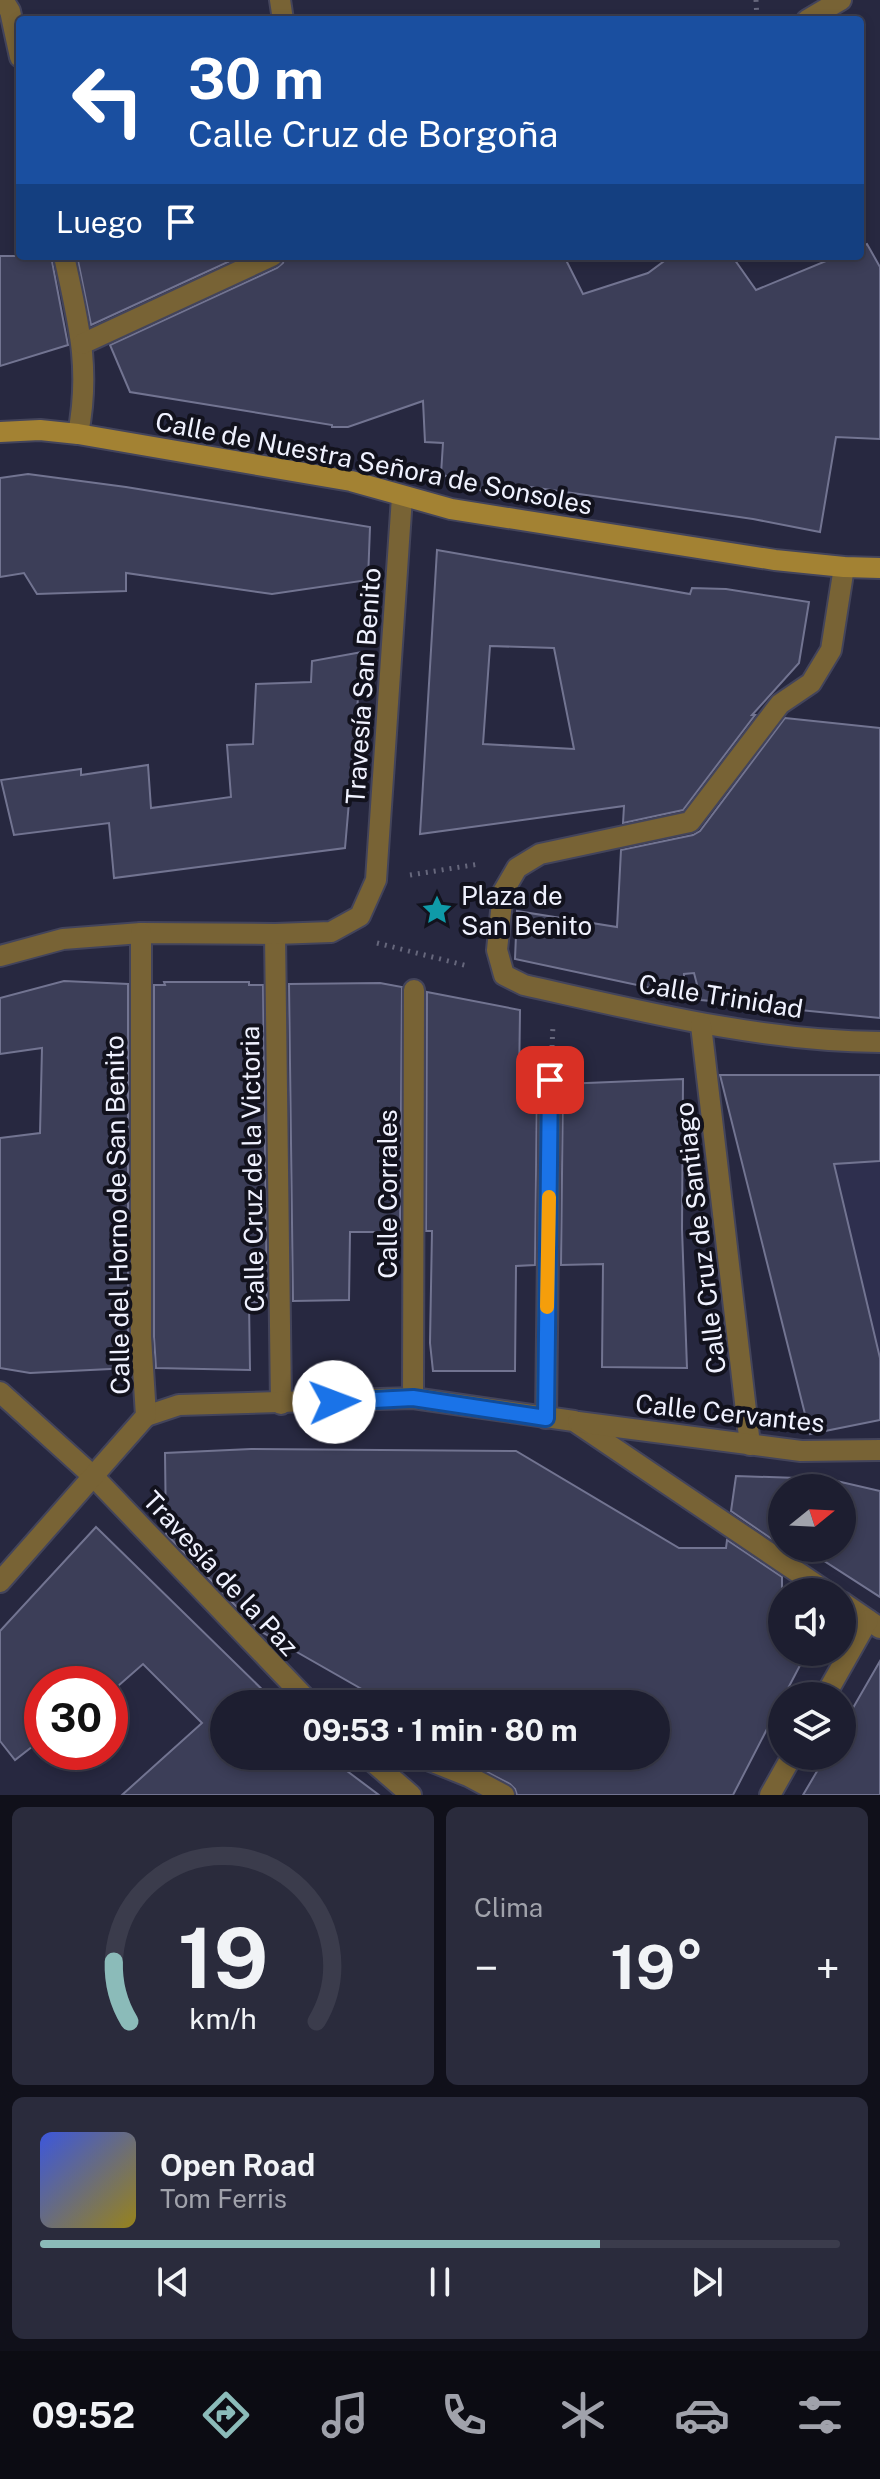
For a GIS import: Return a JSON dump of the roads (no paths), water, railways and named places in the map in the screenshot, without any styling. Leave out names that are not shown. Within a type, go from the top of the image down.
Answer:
[{"type":"street","points":[[3,0],[10,11],[16,39]]},
{"type":"street","points":[[814,16],[841,0]]},
{"type":"street","points":[[65,260],[82,344],[84,403],[78,434]]},
{"type":"street","points":[[82,344],[263,260]]},
{"type":"street","name":"Calle de Nuestra Señora de Sonsoles","points":[[0,432],[40,430],[78,434],[351,481],[451,509],[775,560],[880,568]]},
{"type":"street","name":"Travesía San Benito","points":[[275,934],[331,932],[360,916],[376,880],[402,497]]},
{"type":"street","name":"Calle Trinidad","points":[[844,567],[831,650],[811,683],[780,704],[690,822],[540,854],[517,868],[503,892],[497,950],[504,975],[524,985],[701,1025],[851,1042],[880,1042]]},
{"type":"street","points":[[0,956],[63,939],[141,933],[275,934]]},
{"type":"street","name":"Calle del Horno de San Benito","points":[[94,1477],[146,1416],[141,1337],[141,933]]},
{"type":"street","name":"Calle Cruz de la Victoria","points":[[275,934],[281,1404]]},
{"type":"street","name":"Calle Corrales","points":[[413,1398],[414,990]]},
{"type":"street","name":"Calle Cruz de Santiago","points":[[701,1025],[750,1445]]},
{"type":"street","points":[[546,1418],[550,1080]]},
{"type":"street","name":"Travesía de la Paz","points":[[0,1392],[94,1477],[298,1690]]},
{"type":"street","name":"Calle Cervantes","points":[[146,1416],[179,1405],[413,1398],[801,1451],[880,1450]]},
{"type":"street","points":[[574,1421],[806,1578]]},
{"type":"street","points":[[0,1582],[94,1477]]},
{"type":"street","points":[[835,1682],[874,1624],[856,1612]]},
{"type":"street","points":[[382,1770],[411,1795]]},
{"type":"street","points":[[453,1770],[504,1795]]},
{"type":"street","points":[[770,1795],[784,1770]]},
{"type":"place","name":"Plaza de San Benito","points":[[437,910]]}]
